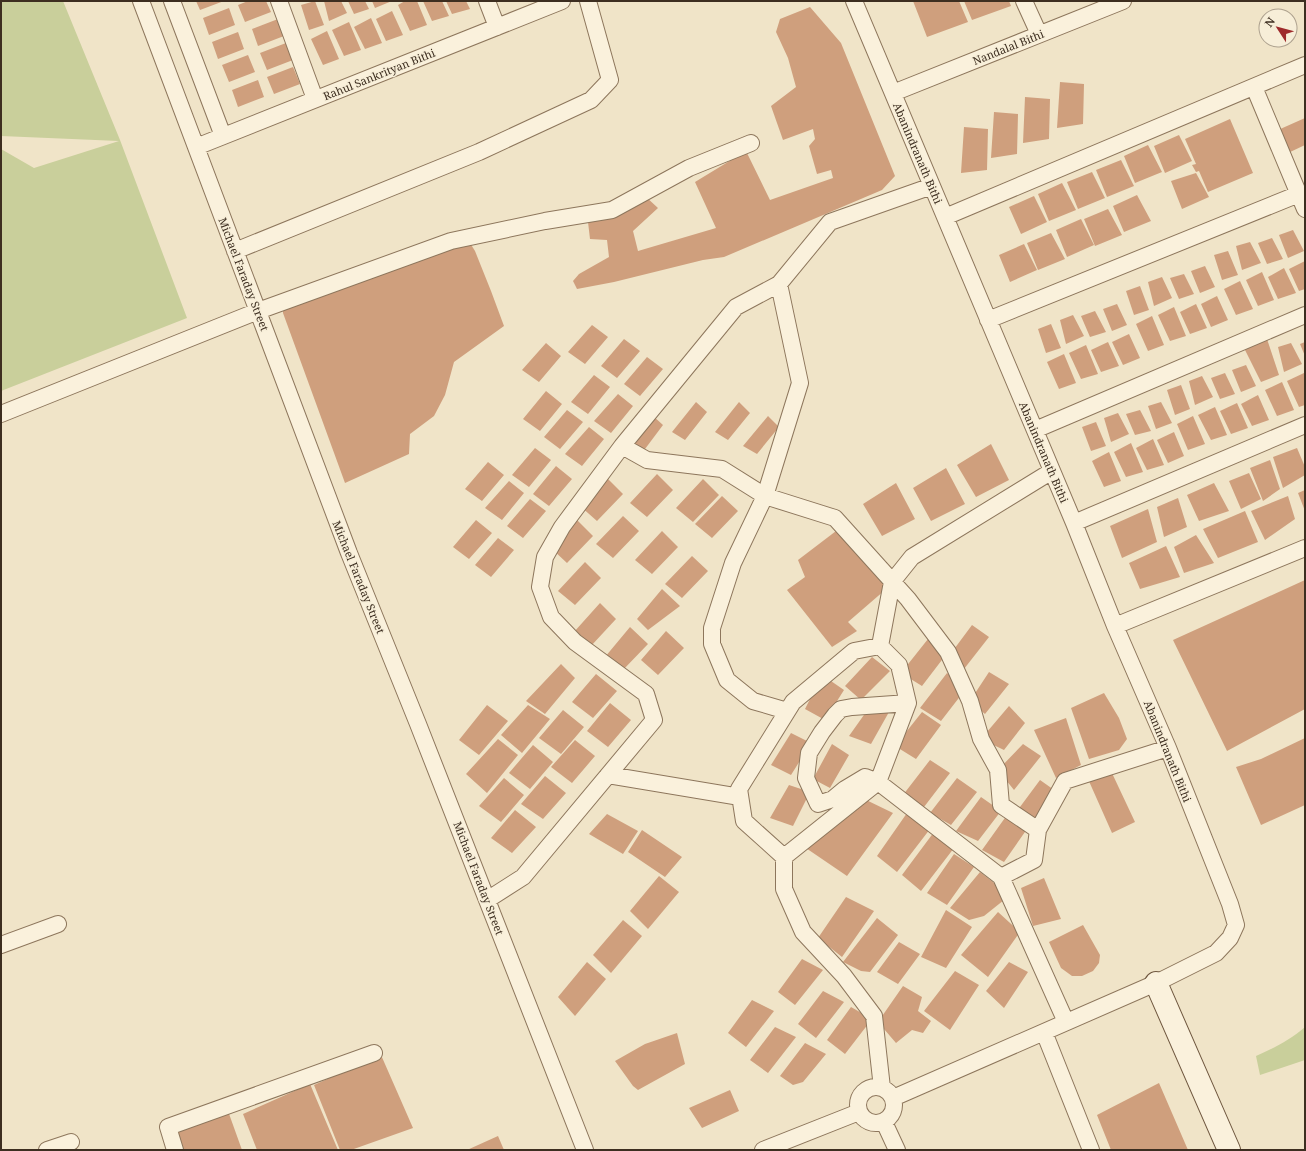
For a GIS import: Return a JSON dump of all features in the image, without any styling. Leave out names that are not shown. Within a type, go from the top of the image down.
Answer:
[{"type":"street","name":"Michael Faraday Street","points":[[141,1],[349,553],[488,900],[585,1150]]},
{"type":"street","points":[[172,1],[223,136]]},
{"type":"street","points":[[279,1],[315,99]]},
{"type":"street","points":[[487,1],[497,27]]},
{"type":"street","name":"Rahul Sankrityan Bithi","points":[[196,147],[562,1]]},
{"type":"street","points":[[235,251],[479,152],[591,100],[610,80],[588,1]]},
{"type":"street","name":"Abanindranath Bithi","points":[[854,1],[1074,523],[1115,626],[1168,748],[1230,904],[1236,925],[1230,938],[1216,953],[1156,983]]},
{"type":"street","points":[[1024,1],[1039,34]]},
{"type":"street","name":"Nandalal Bithi","points":[[893,93],[1121,1]]},
{"type":"street","points":[[945,217],[1305,65]]},
{"type":"street","points":[[1254,87],[1305,209]]},
{"type":"street","points":[[1,414],[258,311],[451,241],[545,221],[612,210],[689,168],[751,143]]},
{"type":"street","points":[[488,900],[523,877],[654,720],[646,694],[575,642],[551,617],[540,587],[546,558],[562,527],[622,446],[736,307],[779,284],[830,222],[932,186]]},
{"type":"street","points":[[988,320],[1299,194]]},
{"type":"street","points":[[779,284],[800,383],[765,496],[734,563],[712,628],[712,644],[727,680],[753,701],[787,711]]},
{"type":"street","points":[[1035,430],[1305,315]]},
{"type":"street","points":[[1074,523],[1305,425]]},
{"type":"street","points":[[622,446],[647,460],[722,469],[765,496],[835,518],[908,599],[948,652],[970,701],[981,739],[998,770],[1001,805],[1038,830]]},
{"type":"street","points":[[880,646],[892,582],[912,557],[1052,471]]},
{"type":"street","points":[[1115,626],[1305,548]]},
{"type":"street","points":[[880,646],[854,651],[793,702],[739,789],[744,821],[784,857],[784,889],[803,932],[844,976],[874,1016],[887,1093],[894,1104],[893,1113],[884,1122],[869,1122],[863,1118],[859,1112],[858,1105],[862,1093],[874,1087],[887,1093],[1044,1032],[1156,983],[1229,1150]]},
{"type":"street","points":[[784,857],[878,782],[908,703],[899,665],[880,646]]},
{"type":"street","points":[[908,703],[852,707],[842,709],[835,715],[809,753],[806,778],[818,804],[833,799],[845,789],[865,777],[878,782],[1001,877],[1066,1022]]},
{"type":"street","points":[[1001,877],[1034,860],[1038,830],[1065,781],[1168,748]]},
{"type":"street","points":[[608,775],[740,797]]},
{"type":"street","points":[[1,945],[58,924]]},
{"type":"street","points":[[1044,1032],[1091,1150]]},
{"type":"street","points":[[175,1150],[168,1127],[374,1053]]},
{"type":"street","points":[[763,1150],[859,1112]]},
{"type":"street","points":[[884,1122],[897,1150]]},
{"type":"street","points":[[47,1150],[71,1142]]},
{"type":"green space","points":[[1,1],[63,1],[120,140],[187,318],[1,391],[1,149],[34,168],[119,141],[1,136]]},
{"type":"green space","points":[[1305,1027],[1305,1060],[1260,1075],[1256,1056],[1294,1036]]},
{"type":"building","points":[[196,1],[224,1],[200,10]]},
{"type":"building","points":[[248,1],[266,1],[271,12],[245,22],[238,5]]},
{"type":"building","points":[[315,1],[324,25],[309,30],[301,5]]},
{"type":"building","points":[[324,1],[341,1],[347,13],[329,21]]},
{"type":"building","points":[[348,1],[365,1],[369,9],[354,14]]},
{"type":"building","points":[[372,1],[392,1],[375,8]]},
{"type":"building","points":[[405,1],[417,1],[427,25],[410,31],[398,5]]},
{"type":"building","points":[[423,1],[442,1],[449,16],[432,21]]},
{"type":"building","points":[[446,1],[466,1],[470,9],[452,14]]},
{"type":"building","points":[[913,1],[959,1],[968,22],[927,37]]},
{"type":"building","points":[[964,1],[1009,1],[1011,6],[972,20]]},
{"type":"building","points":[[810,7],[841,43],[895,176],[882,190],[724,257],[703,260],[614,282],[577,289],[573,281],[579,274],[609,257],[607,240],[590,239],[588,222],[617,213],[645,196],[658,208],[633,231],[638,251],[716,228],[695,182],[746,151],[770,200],[833,178],[831,170],[817,174],[809,146],[815,139],[813,129],[783,140],[771,106],[796,87],[788,58],[776,32],[780,19]]},
{"type":"building","points":[[229,8],[235,25],[209,35],[203,18]]},
{"type":"building","points":[[392,11],[403,35],[386,41],[376,19]]},
{"type":"building","points":[[371,18],[382,43],[365,49],[354,27]]},
{"type":"building","points":[[278,19],[284,36],[258,46],[252,29]]},
{"type":"building","points":[[349,22],[361,50],[344,56],[332,30]]},
{"type":"building","points":[[327,31],[339,59],[323,65],[311,39]]},
{"type":"building","points":[[238,32],[244,49],[218,59],[212,42]]},
{"type":"building","points":[[286,43],[293,60],[267,70],[260,53]]},
{"type":"building","points":[[248,55],[255,72],[229,82],[222,65]]},
{"type":"building","points":[[293,67],[300,84],[274,94],[267,77]]},
{"type":"building","points":[[258,80],[264,97],[238,107],[232,90]]},
{"type":"building","points":[[1060,82],[1084,84],[1083,124],[1057,128]]},
{"type":"building","points":[[1025,97],[1050,99],[1049,139],[1023,143]]},
{"type":"building","points":[[994,112],[1018,114],[1017,154],[991,158]]},
{"type":"building","points":[[1305,118],[1305,145],[1288,153],[1278,130]]},
{"type":"building","points":[[1230,119],[1253,173],[1208,192],[1199,171],[1196,172],[1192,165],[1196,164],[1185,139]]},
{"type":"building","points":[[964,127],[988,129],[987,170],[961,173]]},
{"type":"building","points":[[1179,135],[1192,161],[1165,173],[1154,146]]},
{"type":"building","points":[[1148,145],[1162,172],[1135,183],[1124,156]]},
{"type":"building","points":[[1121,160],[1134,186],[1107,197],[1096,170]]},
{"type":"building","points":[[1092,172],[1105,198],[1078,209],[1067,182]]},
{"type":"building","points":[[1196,173],[1209,197],[1182,209],[1171,181]]},
{"type":"building","points":[[1062,183],[1076,210],[1049,221],[1038,194]]},
{"type":"building","points":[[1137,195],[1151,221],[1124,232],[1113,206]]},
{"type":"building","points":[[1034,196],[1047,222],[1021,234],[1009,207]]},
{"type":"building","points":[[1108,209],[1122,235],[1095,246],[1084,219]]},
{"type":"building","points":[[1081,219],[1094,245],[1067,257],[1056,230]]},
{"type":"building","points":[[1293,230],[1304,251],[1288,258],[1279,235]]},
{"type":"building","points":[[1051,233],[1065,259],[1038,270],[1027,243]]},
{"type":"building","points":[[1272,238],[1283,259],[1267,264],[1258,243]]},
{"type":"building","points":[[1250,242],[1261,263],[1242,270],[1236,246]]},
{"type":"building","points":[[470,243],[475,251],[504,326],[454,362],[445,395],[434,416],[410,434],[409,454],[345,483],[283,313],[283,306]]},
{"type":"building","points":[[1024,244],[1037,270],[1010,282],[999,255]]},
{"type":"building","points":[[1228,251],[1238,275],[1222,280],[1214,255]]},
{"type":"building","points":[[1305,261],[1305,289],[1299,291],[1289,269]]},
{"type":"building","points":[[1205,266],[1215,287],[1200,293],[1191,271]]},
{"type":"building","points":[[1284,268],[1296,293],[1278,299],[1268,277]]},
{"type":"building","points":[[1262,272],[1274,300],[1258,306],[1246,280]]},
{"type":"building","points":[[1184,274],[1194,294],[1179,299],[1170,278]]},
{"type":"building","points":[[1162,277],[1172,298],[1154,306],[1148,282]]},
{"type":"building","points":[[1240,281],[1253,309],[1236,315],[1224,289]]},
{"type":"building","points":[[1140,286],[1149,310],[1134,315],[1126,291]]},
{"type":"building","points":[[1217,296],[1228,320],[1211,327],[1201,304]]},
{"type":"building","points":[[1117,304],[1127,325],[1112,331],[1103,309]]},
{"type":"building","points":[[1196,304],[1207,328],[1190,334],[1180,312]]},
{"type":"building","points":[[1174,307],[1186,336],[1170,341],[1158,315]]},
{"type":"building","points":[[1095,311],[1106,332],[1090,337],[1081,316]]},
{"type":"building","points":[[1073,315],[1084,336],[1066,344],[1060,320]]},
{"type":"building","points":[[1152,316],[1164,345],[1148,351],[1136,324]]},
{"type":"building","points":[[1051,324],[1061,348],[1046,353],[1038,329]]},
{"type":"building","points":[[592,325],[608,337],[585,364],[568,352]]},
{"type":"building","points":[[1129,334],[1140,358],[1123,365],[1112,342]]},
{"type":"building","points":[[624,339],[640,351],[617,378],[601,366]]},
{"type":"building","points":[[1267,339],[1279,375],[1261,382],[1244,348]]},
{"type":"building","points":[[1108,342],[1119,366],[1101,372],[1091,350]]},
{"type":"building","points":[[1305,342],[1305,356],[1300,344]]},
{"type":"building","points":[[546,343],[561,356],[539,382],[522,370]]},
{"type":"building","points":[[1291,343],[1302,364],[1284,372],[1278,347]]},
{"type":"building","points":[[1086,345],[1098,374],[1081,379],[1069,353]]},
{"type":"building","points":[[1064,354],[1076,383],[1059,389],[1047,362]]},
{"type":"building","points":[[647,357],[663,369],[640,396],[624,384]]},
{"type":"building","points":[[1246,365],[1256,386],[1241,392],[1232,370]]},
{"type":"building","points":[[1225,373],[1235,394],[1220,399],[1211,378]]},
{"type":"building","points":[[1304,373],[1305,405],[1299,407],[1287,381]]},
{"type":"building","points":[[594,375],[610,387],[588,414],[571,402]]},
{"type":"building","points":[[1202,376],[1213,397],[1195,405],[1189,381]]},
{"type":"building","points":[[1282,382],[1294,410],[1277,416],[1265,390]]},
{"type":"building","points":[[1181,385],[1190,409],[1175,415],[1167,390]]},
{"type":"building","points":[[546,391],[562,404],[540,431],[523,419]]},
{"type":"building","points":[[618,394],[633,406],[611,433],[594,421]]},
{"type":"building","points":[[1258,395],[1269,420],[1252,426],[1241,404]]},
{"type":"building","points":[[696,402],[707,412],[685,440],[672,432]]},
{"type":"building","points":[[739,402],[750,413],[728,440],[715,432]]},
{"type":"building","points":[[1161,402],[1172,423],[1156,429],[1148,406]]},
{"type":"building","points":[[1237,403],[1248,428],[1231,434],[1220,411]]},
{"type":"building","points":[[1215,407],[1227,435],[1211,440],[1198,415]]},
{"type":"building","points":[[567,410],[583,422],[560,449],[544,437]]},
{"type":"building","points":[[1140,410],[1151,431],[1135,435],[1126,414]]},
{"type":"building","points":[[1118,413],[1129,434],[1111,442],[1104,418]]},
{"type":"building","points":[[652,415],[663,425],[642,453],[628,444]]},
{"type":"building","points":[[768,416],[779,427],[757,454],[743,446]]},
{"type":"building","points":[[1193,416],[1205,444],[1188,450],[1177,424]]},
{"type":"building","points":[[1096,422],[1106,446],[1091,451],[1082,427]]},
{"type":"building","points":[[589,427],[604,439],[582,466],[565,454]]},
{"type":"building","points":[[1174,432],[1184,456],[1168,463],[1157,440]]},
{"type":"building","points":[[1153,439],[1164,465],[1147,470],[1136,448]]},
{"type":"building","points":[[1131,443],[1143,472],[1126,477],[1114,452]]},
{"type":"building","points":[[991,444],[1009,480],[976,497],[957,465]]},
{"type":"building","points":[[535,448],[551,460],[529,487],[512,475]]},
{"type":"building","points":[[1297,448],[1305,467],[1305,475],[1283,488],[1273,457]]},
{"type":"building","points":[[1109,452],[1121,481],[1104,487],[1092,461]]},
{"type":"building","points":[[1270,460],[1280,489],[1263,501],[1250,468]]},
{"type":"building","points":[[488,462],[504,475],[482,501],[465,489]]},
{"type":"building","points":[[556,466],[572,479],[549,506],[533,494]]},
{"type":"building","points":[[946,468],[965,504],[931,521],[913,488]]},
{"type":"building","points":[[1249,473],[1261,499],[1241,509],[1229,481]]},
{"type":"building","points":[[657,474],[673,490],[647,517],[630,503]]},
{"type":"building","points":[[607,478],[623,494],[597,521],[580,506]]},
{"type":"building","points":[[703,479],[719,495],[693,522],[676,508]]},
{"type":"building","points":[[509,481],[524,493],[502,520],[485,508]]},
{"type":"building","points":[[896,483],[915,519],[882,536],[863,504]]},
{"type":"building","points":[[1214,483],[1229,511],[1199,521],[1187,495]]},
{"type":"building","points":[[1305,490],[1305,511],[1298,493]]},
{"type":"building","points":[[722,496],[738,511],[712,538],[695,524]]},
{"type":"building","points":[[1288,496],[1295,519],[1265,540],[1251,511]]},
{"type":"building","points":[[1178,498],[1187,527],[1164,537],[1157,507]]},
{"type":"building","points":[[530,499],[546,511],[523,538],[507,526]]},
{"type":"building","points":[[1148,509],[1157,542],[1122,558],[1110,526]]},
{"type":"building","points":[[1245,511],[1258,542],[1218,558],[1203,529]]},
{"type":"building","points":[[623,516],[639,531],[613,558],[596,544]]},
{"type":"building","points":[[476,520],[492,533],[469,559],[453,547]]},
{"type":"building","points":[[577,520],[593,536],[567,563],[552,549]]},
{"type":"building","points":[[840,528],[884,581],[885,590],[848,622],[857,631],[832,647],[787,590],[805,577],[798,560]]},
{"type":"building","points":[[662,531],[678,547],[652,574],[635,560]]},
{"type":"building","points":[[1196,535],[1214,563],[1184,573],[1174,547]]},
{"type":"building","points":[[498,538],[514,550],[491,577],[475,565]]},
{"type":"building","points":[[1166,546],[1180,577],[1140,589],[1129,563]]},
{"type":"building","points":[[692,556],[708,571],[682,598],[665,584]]},
{"type":"building","points":[[585,562],[601,578],[575,605],[558,591]]},
{"type":"building","points":[[1305,580],[1305,709],[1227,751],[1173,640]]},
{"type":"building","points":[[662,589],[680,606],[648,630],[637,619]]},
{"type":"building","points":[[600,603],[616,619],[591,646],[574,632]]},
{"type":"building","points":[[972,625],[989,637],[964,669],[949,656]]},
{"type":"building","points":[[630,627],[648,644],[622,671],[605,657]]},
{"type":"building","points":[[666,631],[684,648],[658,675],[641,660]]},
{"type":"building","points":[[928,639],[948,652],[922,686],[901,673]]},
{"type":"building","points":[[872,657],[890,671],[861,700],[845,686]]},
{"type":"building","points":[[561,664],[575,678],[545,714],[526,701]]},
{"type":"building","points":[[989,672],[1009,684],[985,714],[970,701]]},
{"type":"building","points":[[947,673],[965,690],[941,721],[920,708]]},
{"type":"building","points":[[596,674],[617,691],[593,718],[572,702]]},
{"type":"building","points":[[828,679],[844,690],[825,720],[805,709],[812,695]]},
{"type":"building","points":[[1104,693],[1119,718],[1127,739],[1119,750],[1089,759],[1071,708]]},
{"type":"building","points":[[610,703],[631,720],[608,747],[587,731]]},
{"type":"building","points":[[487,705],[508,721],[479,755],[459,740]]},
{"type":"building","points":[[528,705],[550,719],[522,753],[501,735]]},
{"type":"building","points":[[871,705],[889,712],[871,744],[849,736]]},
{"type":"building","points":[[1009,706],[1025,723],[1004,750],[981,739]]},
{"type":"building","points":[[563,710],[584,727],[561,754],[539,738]]},
{"type":"building","points":[[922,712],[941,725],[916,759],[895,746]]},
{"type":"building","points":[[1066,718],[1081,765],[1056,778],[1034,730]]},
{"type":"building","points":[[791,733],[811,743],[791,775],[771,765]]},
{"type":"building","points":[[1305,738],[1305,805],[1261,825],[1236,767],[1261,759]]},
{"type":"building","points":[[498,739],[518,755],[487,793],[466,774]]},
{"type":"building","points":[[575,740],[595,756],[572,783],[551,767]]},
{"type":"building","points":[[832,744],[849,755],[830,788],[813,779]]},
{"type":"building","points":[[1023,744],[1041,756],[1014,790],[998,770]]},
{"type":"building","points":[[533,745],[553,762],[530,789],[509,773]]},
{"type":"building","points":[[930,760],[950,773],[924,807],[903,795]]},
{"type":"building","points":[[1111,771],[1135,822],[1112,833],[1088,779]]},
{"type":"building","points":[[545,776],[566,793],[543,819],[521,804]]},
{"type":"building","points":[[504,778],[524,795],[501,822],[479,806]]},
{"type":"building","points":[[957,778],[977,792],[951,825],[930,813]]},
{"type":"building","points":[[1040,780],[1057,792],[1032,824],[1017,811]]},
{"type":"building","points":[[789,785],[810,792],[793,826],[770,818]]},
{"type":"building","points":[[860,797],[893,813],[847,876],[800,844]]},
{"type":"building","points":[[981,797],[1001,811],[978,841],[956,831]]},
{"type":"building","points":[[515,810],[536,827],[512,853],[491,838]]},
{"type":"building","points":[[907,813],[930,829],[897,872],[877,856]]},
{"type":"building","points":[[607,814],[638,831],[623,854],[589,834]]},
{"type":"building","points":[[1007,815],[1027,829],[1004,862],[982,850]]},
{"type":"building","points":[[642,830],[682,857],[665,877],[628,852]]},
{"type":"building","points":[[934,832],[954,848],[921,891],[902,875]]},
{"type":"building","points":[[954,854],[974,867],[947,905],[927,893]]},
{"type":"building","points":[[980,872],[998,886],[1004,900],[984,916],[969,920],[950,908]]},
{"type":"building","points":[[659,876],[679,892],[648,929],[630,911]]},
{"type":"building","points":[[1044,878],[1061,919],[1033,926],[1021,888]]},
{"type":"building","points":[[846,897],[874,911],[842,957],[818,938]]},
{"type":"building","points":[[946,910],[972,927],[946,968],[921,957]]},
{"type":"building","points":[[998,912],[1020,932],[988,977],[961,955]]},
{"type":"building","points":[[877,918],[898,935],[870,972],[861,971],[843,962]]},
{"type":"building","points":[[623,920],[642,936],[611,973],[593,955]]},
{"type":"building","points":[[1083,925],[1100,955],[1099,963],[1093,971],[1082,976],[1072,976],[1061,968],[1049,942]]},
{"type":"building","points":[[899,942],[920,954],[898,984],[877,972]]},
{"type":"building","points":[[802,959],[823,970],[795,1005],[778,992]]},
{"type":"building","points":[[587,962],[606,979],[575,1016],[558,997]]},
{"type":"building","points":[[1009,962],[1028,972],[1004,1008],[986,991]]},
{"type":"building","points":[[955,971],[979,985],[950,1030],[924,1011]]},
{"type":"building","points":[[903,986],[922,997],[918,1011],[931,1021],[923,1033],[912,1030],[896,1043],[878,1022]]},
{"type":"building","points":[[823,991],[844,1002],[816,1038],[798,1024]]},
{"type":"building","points":[[752,1000],[774,1011],[746,1047],[728,1033]]},
{"type":"building","points":[[851,1007],[872,1019],[845,1054],[827,1040]]},
{"type":"building","points":[[775,1027],[796,1037],[768,1073],[750,1060]]},
{"type":"building","points":[[677,1033],[685,1064],[638,1090],[633,1086],[615,1061],[645,1044]]},
{"type":"building","points":[[805,1043],[826,1054],[803,1082],[793,1085],[780,1076]]},
{"type":"building","points":[[381,1055],[413,1128],[351,1150],[340,1150],[314,1085]]},
{"type":"building","points":[[1159,1083],[1188,1150],[1111,1150],[1097,1115]]},
{"type":"building","points":[[310,1084],[338,1150],[257,1150],[243,1114]]},
{"type":"building","points":[[730,1090],[739,1111],[702,1128],[689,1108]]},
{"type":"building","points":[[228,1111],[242,1150],[180,1150],[173,1133]]},
{"type":"building","points":[[498,1136],[504,1150],[467,1150]]}]
